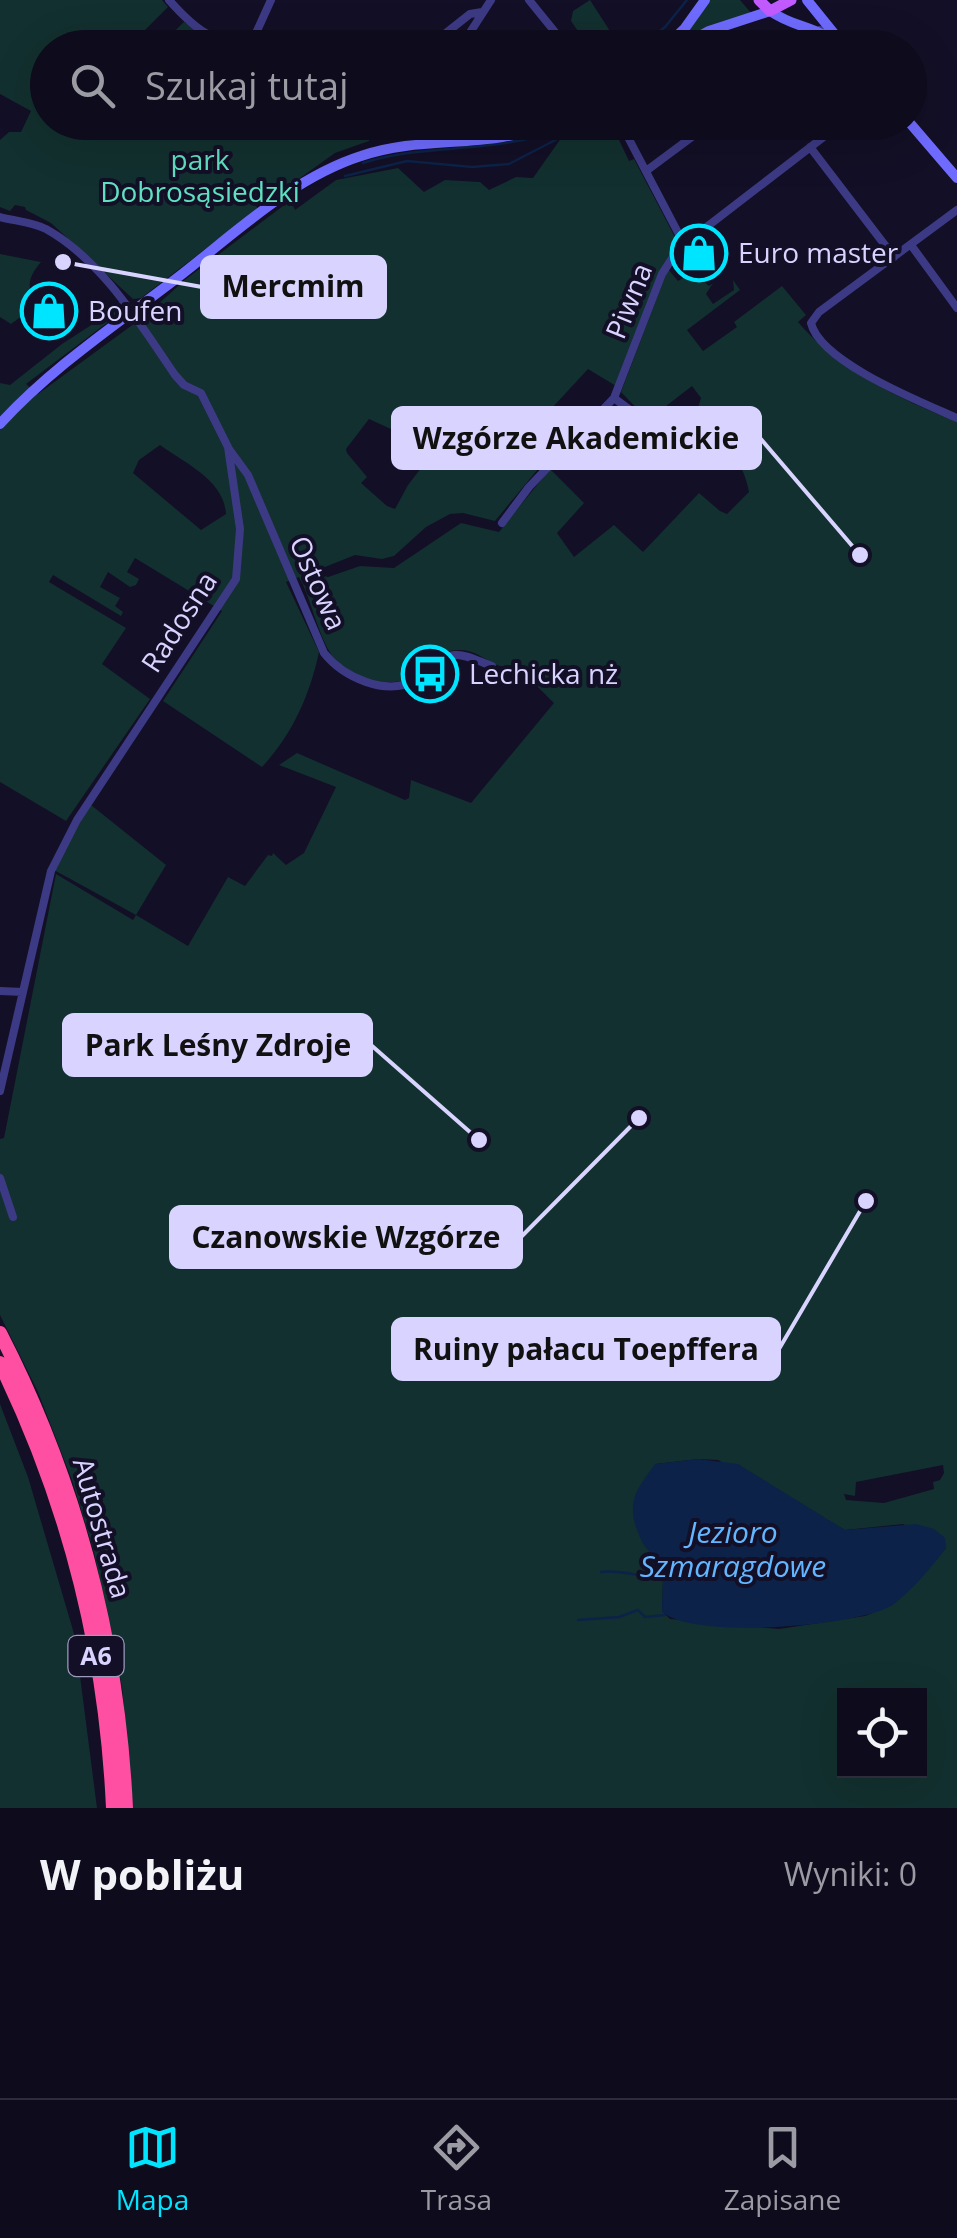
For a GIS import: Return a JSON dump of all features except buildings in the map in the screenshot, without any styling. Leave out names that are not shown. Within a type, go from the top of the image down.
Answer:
[{"type":"highway","name":"Autostrada","points":[[0,1332],[37,1412],[106,1633],[120,1724],[126,1808]]},
{"type":"highway","name":"Autostrada","points":[[0,1363],[58,1484]]},
{"type":"highway","name":"Autostrada","points":[[65,1505],[94,1643],[113,1808]]},
{"type":"main road","points":[[683,30],[705,0]]},
{"type":"main road","points":[[759,0],[787,21],[820,30]]},
{"type":"main road","points":[[713,30],[791,0]]},
{"type":"main road","points":[[807,0],[830,30]]},
{"type":"main road","points":[[0,424],[47,378],[289,194],[336,165],[373,152],[414,145],[498,140]]},
{"type":"main road","points":[[924,140],[957,178]]},
{"type":"street","points":[[169,0],[201,30]]},
{"type":"street","points":[[257,30],[272,0]]},
{"type":"street","points":[[471,30],[491,0]]},
{"type":"street","points":[[529,0],[553,30]]},
{"type":"street","points":[[450,30],[470,14],[482,12]]},
{"type":"street","points":[[630,140],[684,244]]},
{"type":"street","points":[[646,171],[688,140]]},
{"type":"street","name":"Piwna","points":[[614,398],[673,254],[820,140]]},
{"type":"street","points":[[810,148],[894,256]]},
{"type":"street","points":[[957,210],[818,312],[811,323],[828,348],[878,382],[957,418]]},
{"type":"street","name":"Radosna","points":[[0,218],[48,231],[119,293],[175,375],[203,396],[228,446],[240,529],[236,579],[226,599],[60,849],[51,871],[0,1090]]},
{"type":"street","points":[[910,245],[957,308]]},
{"type":"street","points":[[502,523],[528,488],[614,398],[634,413],[656,439]]},
{"type":"street","name":"Ostowa","points":[[228,446],[248,475],[324,653],[338,668],[386,686],[408,684],[453,654],[492,666]]},
{"type":"street","points":[[0,991],[23,992]]},
{"type":"street","points":[[0,1178],[13,1216]]},
{"type":"green space","points":[[0,0],[162,0],[168,7],[145,30],[30,30],[30,110],[0,94]]},
{"type":"green space","points":[[590,0],[609,30],[577,30],[571,21],[573,11]]},
{"type":"green space","points":[[710,0],[740,0],[752,14],[708,30],[688,30]]},
{"type":"green space","points":[[184,22],[197,30],[176,30]]},
{"type":"green space","name":"park Dobrosąsiedzki","points":[[30,113],[30,140],[369,141],[335,153],[275,196],[271,192],[255,204],[258,209],[141,298],[133,299],[51,223],[25,207],[15,205],[10,211],[0,207],[0,140],[9,132],[21,132]]},
{"type":"green space","points":[[560,140],[619,140],[629,161],[634,159],[677,241],[616,386],[588,369],[540,421],[528,423],[529,432],[519,443],[538,469],[495,521],[450,514],[426,527],[394,556],[382,559],[355,555],[310,573],[328,577],[360,566],[394,568],[461,523],[499,532],[550,469],[584,503],[557,533],[574,557],[614,525],[643,552],[699,493],[727,514],[749,492],[746,480],[730,450],[696,414],[701,398],[692,386],[648,420],[621,392],[668,269],[678,281],[694,272],[709,286],[713,283],[706,294],[713,304],[734,290],[733,280],[740,290],[687,330],[703,351],[737,327],[734,322],[782,286],[806,315],[798,322],[832,355],[892,393],[957,422],[957,1808],[133,1808],[122,1686],[94,1552],[72,1480],[38,1392],[0,1315],[0,1139],[4,1138],[56,874],[133,920],[136,915],[188,946],[228,877],[245,886],[268,855],[273,853],[286,865],[304,853],[336,787],[279,765],[297,753],[405,800],[409,798],[411,780],[471,803],[554,703],[518,670],[462,650],[442,654],[406,680],[383,682],[359,676],[332,656],[299,577],[286,582],[319,652],[298,714],[262,767],[163,701],[222,611],[135,558],[127,572],[139,579],[136,585],[130,587],[108,572],[100,587],[120,598],[115,606],[123,612],[121,616],[53,575],[49,582],[126,628],[102,664],[150,699],[66,821],[0,782],[0,383],[10,385],[120,301],[124,310],[26,384],[38,394],[146,315],[186,279],[283,206],[291,201],[295,210],[336,180],[398,168],[424,192],[445,180],[480,182],[489,190],[516,177],[533,178]],"holes":[[[369,419],[404,435],[428,459],[395,509],[361,483],[367,477],[346,449]],[[160,445],[211,482],[224,502],[226,514],[201,530],[133,473],[139,460]],[[718,1460],[845,1530],[903,1524],[946,1548],[892,1605],[865,1616],[779,1629],[670,1619],[662,1611],[663,1582],[655,1555],[656,1464]],[[943,1465],[944,1473],[933,1482],[934,1489],[884,1503],[846,1500],[844,1494],[855,1496],[856,1482]]]},
{"type":"green space","points":[[0,254],[41,262],[30,282],[37,305],[11,324],[0,317]]},
{"type":"green space","points":[[91,805],[166,865],[136,915],[54,870]]},
{"type":"green space","points":[[0,1404],[28,1477],[75,1637],[97,1808],[0,1808]]},
{"type":"water","name":"Jezioro Szmaragdowe","points":[[698,1459],[738,1464],[845,1530],[916,1524],[934,1529],[945,1538],[946,1548],[901,1598],[876,1612],[775,1627],[738,1628],[678,1620],[662,1611],[663,1582],[655,1555],[646,1548],[637,1530],[633,1502],[655,1464]]},
{"type":"waterway","points":[[661,30],[687,0]]},
{"type":"waterway","points":[[363,163],[412,152],[521,140]]},
{"type":"waterway","points":[[345,176],[407,161],[472,167],[509,164],[555,140]]},
{"type":"waterway","points":[[601,1572],[661,1574]]},
{"type":"waterway","points":[[578,1620],[619,1617],[638,1610],[645,1617],[665,1615]]},
{"type":"place","name":"Euro master","points":[[699,253]]},
{"type":"place","name":"Mercmim","points":[[63,262]]},
{"type":"place","name":"Boufen","points":[[49,311]]},
{"type":"place","name":"Wzgórze Akademickie","points":[[860,555]]},
{"type":"place","name":"Lechicka nż","points":[[430,674]]},
{"type":"place","name":"Czanowskie Wzgórze","points":[[639,1118]]},
{"type":"place","name":"Park Leśny Zdroje","points":[[479,1140]]},
{"type":"place","name":"Ruiny pałacu Toepffera","points":[[866,1201]]}]
